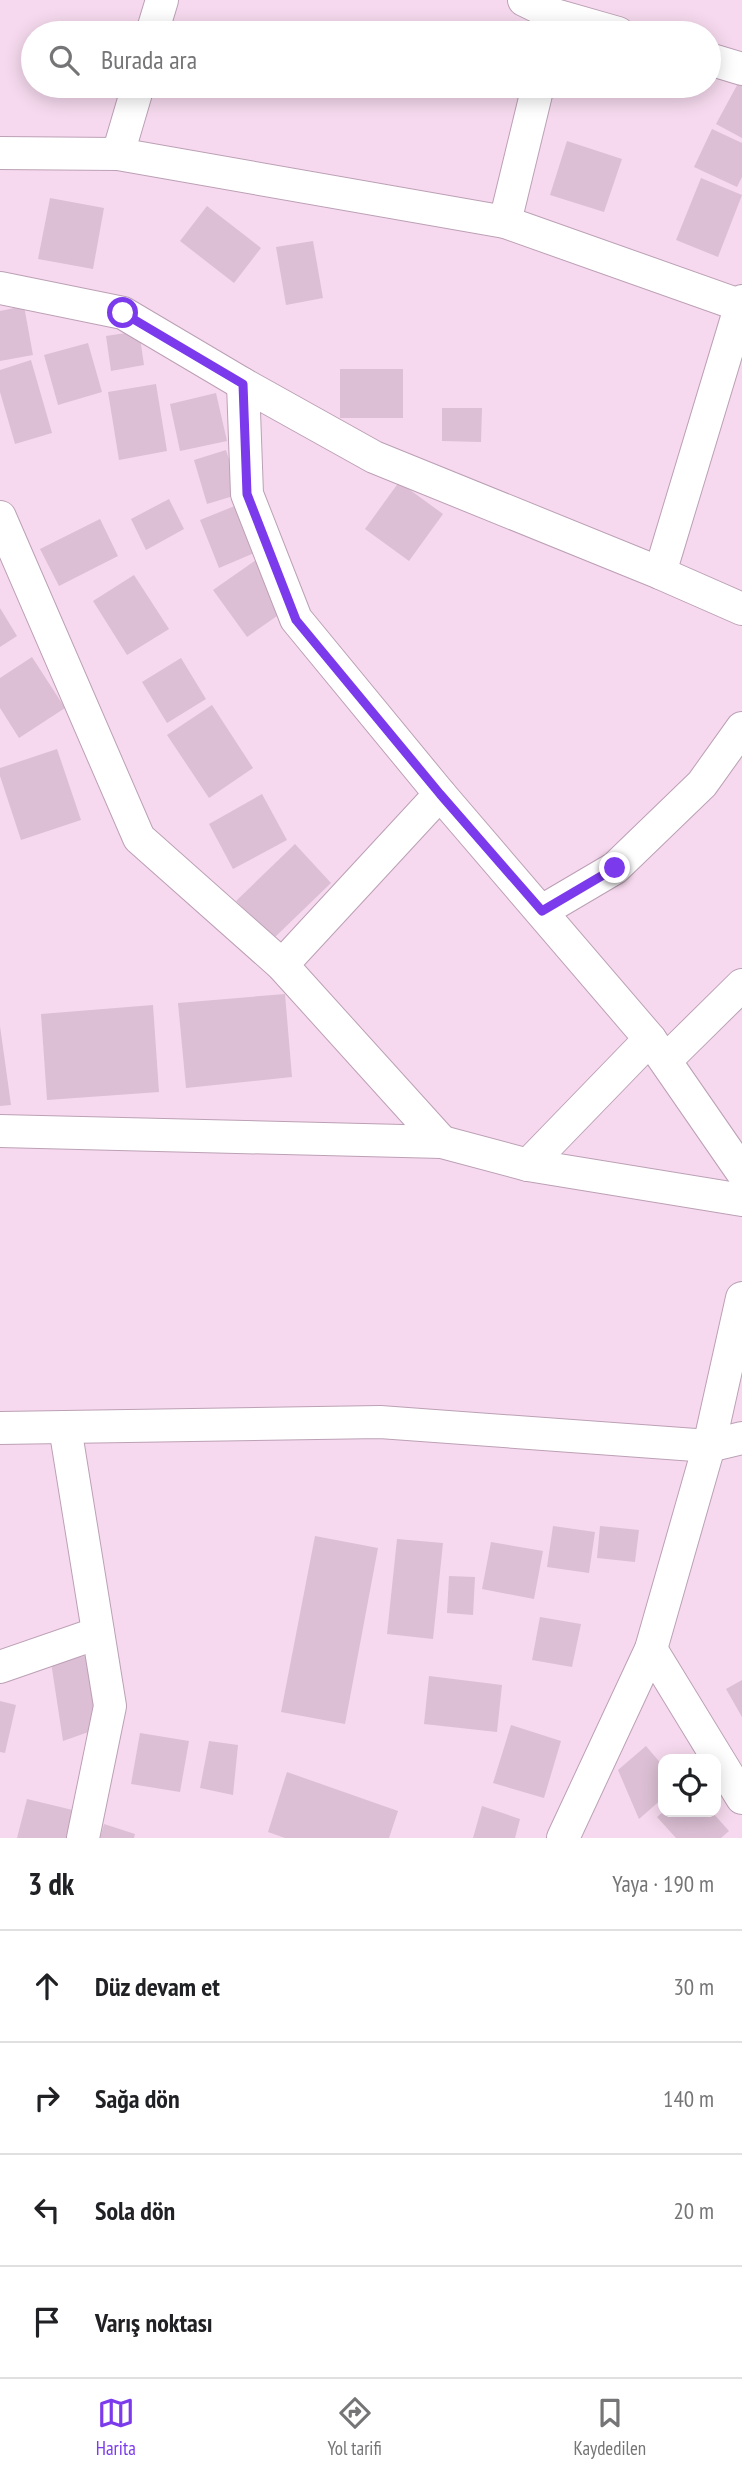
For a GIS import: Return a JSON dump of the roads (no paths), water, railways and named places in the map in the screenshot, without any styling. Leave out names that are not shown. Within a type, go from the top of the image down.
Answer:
[{"type":"street","points":[[156,21],[162,0]]},
{"type":"street","points":[[524,0],[556,16],[574,21]]},
{"type":"street","points":[[721,63],[742,69]]},
{"type":"street","points":[[118,154],[134,98]]},
{"type":"street","points":[[505,222],[535,98]]},
{"type":"street","points":[[0,153],[118,154],[505,222],[741,304],[660,573]]},
{"type":"street","points":[[0,288],[123,313],[374,457],[742,609]]},
{"type":"street","points":[[243,384],[247,494],[296,620],[658,1050],[742,1172]]},
{"type":"street","points":[[0,517],[139,838],[282,965],[442,1142]]},
{"type":"street","points":[[542,911],[615,868],[702,784],[742,728]]},
{"type":"street","points":[[282,965],[440,794]]},
{"type":"street","points":[[528,1165],[658,1050],[742,985]]},
{"type":"street","points":[[0,1131],[442,1142],[528,1165],[742,1200]]},
{"type":"street","points":[[563,1838],[651,1649],[709,1446],[742,1298]]},
{"type":"street","points":[[0,1428],[380,1422],[709,1446],[742,1438]]},
{"type":"street","points":[[65,1427],[110,1706],[83,1838]]},
{"type":"street","points":[[0,1667],[98,1633]]},
{"type":"street","points":[[651,1649],[742,1798]]}]
